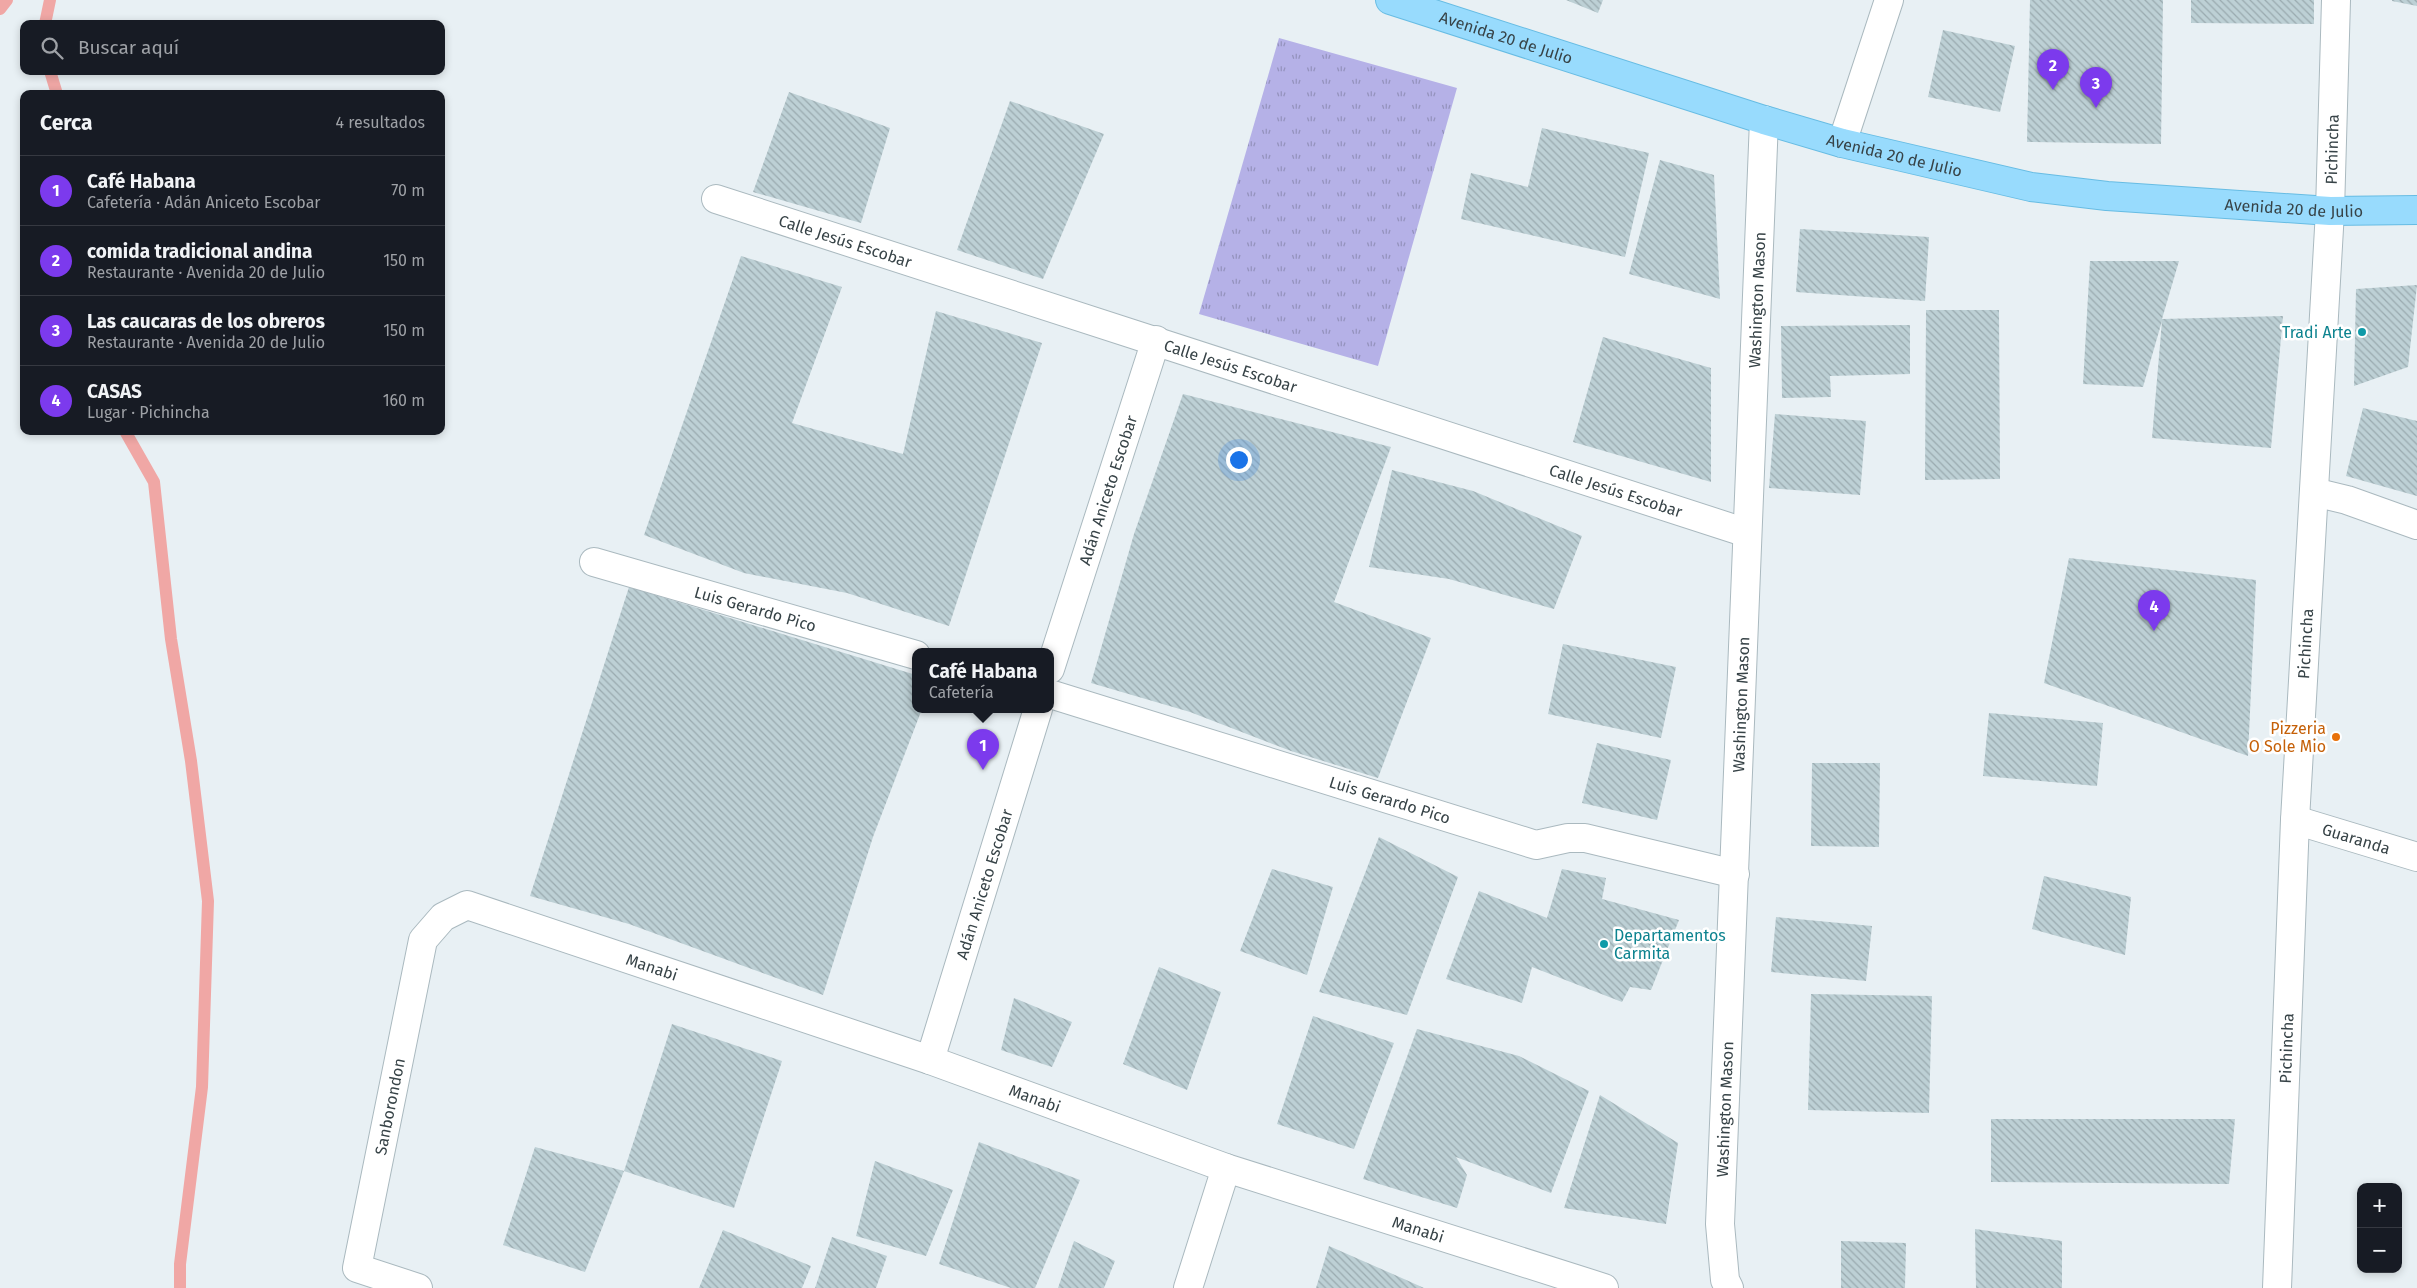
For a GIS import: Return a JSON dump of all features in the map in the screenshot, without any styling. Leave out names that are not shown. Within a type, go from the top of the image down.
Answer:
[{"type":"main road","name":"Avenida 20 de Julio","points":[[1390,0],[1764,120],[1842,142],[2031,187],[2107,196],[2330,211],[2417,210]]},
{"type":"street","points":[[1842,142],[1889,0]]},
{"type":"street","name":"Pichincha","points":[[2277,1288],[2295,820],[2330,211],[2336,0]]},
{"type":"street","name":"Washington Mason","points":[[1729,1288],[1725,1280],[1720,1224],[1735,874],[1746,532],[1764,120]]},
{"type":"street","name":"Calle Jesús Escobar","points":[[716,199],[1746,532]]},
{"type":"street","name":"Adán Aniceto Escobar","points":[[1054,657],[1156,340]]},
{"type":"street","points":[[2314,492],[2347,500],[2417,525]]},
{"type":"street","name":"Luis Gerardo Pico","points":[[594,562],[912,654]]},
{"type":"street","name":"Luis Gerardo Pico","points":[[1054,695],[1536,845],[1568,838],[1585,838],[1735,874]]},
{"type":"street","name":"Adán Aniceto Escobar","points":[[930,1060],[1037,713]]},
{"type":"street","name":"Guaranda","points":[[2295,820],[2417,857]]},
{"type":"street","name":"Manabi","points":[[468,905],[930,1060],[1226,1168],[1604,1288]]},
{"type":"street","name":"Sanborondon","points":[[418,1288],[355,1278],[423,940],[443,917],[468,905]]},
{"type":"street","points":[[1188,1288],[1226,1168]]},
{"type":"green space","points":[[1279,38],[1457,88],[1378,366],[1199,314]]},
{"type":"building","points":[[1566,0],[1603,0],[1598,13]]},
{"type":"building","points":[[2030,0],[2163,0],[2161,144],[2027,142]]},
{"type":"building","points":[[2191,0],[2314,0],[2314,24],[2191,23]]},
{"type":"building","points":[[2417,0],[2417,6],[2392,1]]},
{"type":"building","points":[[1943,30],[2015,46],[2000,112],[1928,97]]},
{"type":"building","points":[[789,92],[890,128],[861,223],[753,192]]},
{"type":"building","points":[[1010,101],[1104,134],[1043,279],[957,250]]},
{"type":"building","points":[[1542,128],[1649,153],[1625,257],[1461,219],[1471,173],[1528,187]]},
{"type":"building","points":[[1660,160],[1714,175],[1720,299],[1629,274]]},
{"type":"building","points":[[1800,229],[1929,237],[1925,301],[1796,292]]},
{"type":"building","points":[[741,256],[842,287],[792,423],[903,454],[936,311],[1042,343],[949,626],[847,593],[744,573],[644,535]]},
{"type":"building","points":[[2090,261],[2179,261],[2162,319],[2283,316],[2271,448],[2152,438],[2162,321],[2143,387],[2083,384]]},
{"type":"building","points":[[2417,285],[2408,367],[2354,386],[2356,289]]},
{"type":"building","points":[[1926,310],[1999,310],[2000,479],[1925,480]]},
{"type":"building","points":[[1910,325],[1910,374],[1830,376],[1831,397],[1782,398],[1781,326]]},
{"type":"building","points":[[1603,337],[1711,368],[1711,482],[1573,442]]},
{"type":"building","points":[[1183,394],[1391,447],[1334,602],[1431,638],[1378,778],[1291,751],[1190,712],[1091,683],[1134,534]]},
{"type":"building","points":[[2363,408],[2417,421],[2417,496],[2346,476]]},
{"type":"building","points":[[1775,414],[1866,421],[1860,495],[1769,488]]},
{"type":"building","points":[[1392,470],[1473,491],[1582,536],[1554,609],[1449,579],[1369,567]]},
{"type":"building","points":[[2069,558],[2256,580],[2248,756],[2044,683]]},
{"type":"building","points":[[629,587],[912,674],[912,713],[920,713],[873,837],[823,995],[629,924],[530,896]]},
{"type":"building","points":[[1563,644],[1676,667],[1661,738],[1548,714]]},
{"type":"building","points":[[1989,713],[2103,723],[2097,786],[1983,776]]},
{"type":"building","points":[[1597,743],[1671,760],[1657,820],[1582,803]]},
{"type":"building","points":[[1812,763],[1880,763],[1879,847],[1811,846]]},
{"type":"building","points":[[1379,837],[1458,877],[1407,1015],[1319,992]]},
{"type":"building","points":[[1272,869],[1333,887],[1307,975],[1240,951]]},
{"type":"building","name":"Departamentos Carmita","points":[[1562,869],[1606,878],[1602,899],[1679,920],[1651,990],[1630,987],[1622,1002],[1532,967],[1522,1003],[1446,979],[1479,891],[1547,918]]},
{"type":"building","points":[[2044,876],[2131,897],[2125,955],[2032,929]]},
{"type":"building","points":[[1776,917],[1872,926],[1866,981],[1771,972]]},
{"type":"building","points":[[1159,967],[1221,992],[1187,1090],[1123,1064]]},
{"type":"building","points":[[1811,994],[1932,996],[1929,1113],[1808,1110]]},
{"type":"building","points":[[1014,998],[1072,1022],[1052,1067],[1001,1050]]},
{"type":"building","points":[[1313,1016],[1394,1043],[1354,1149],[1277,1124]]},
{"type":"building","points":[[672,1024],[782,1061],[734,1208],[624,1171]]},
{"type":"building","points":[[1417,1029],[1519,1056],[1589,1091],[1551,1193],[1456,1157],[1467,1175],[1457,1208],[1363,1179]]},
{"type":"building","points":[[1600,1095],[1678,1143],[1666,1224],[1564,1208]]},
{"type":"building","points":[[1991,1119],[2235,1119],[2229,1184],[1991,1182]]},
{"type":"building","points":[[979,1142],[1080,1180],[1035,1288],[1011,1288],[939,1264]]},
{"type":"building","points":[[535,1147],[624,1171],[585,1272],[503,1245]]},
{"type":"building","points":[[875,1161],[953,1190],[926,1256],[856,1236]]},
{"type":"building","points":[[1975,1229],[2062,1241],[2062,1288],[1976,1288]]},
{"type":"building","points":[[723,1230],[811,1266],[802,1288],[699,1288]]},
{"type":"building","points":[[832,1237],[887,1256],[876,1288],[815,1288]]},
{"type":"building","points":[[1074,1241],[1115,1261],[1104,1288],[1058,1288]]},
{"type":"building","points":[[1841,1241],[1906,1243],[1905,1288],[1841,1288]]},
{"type":"building","points":[[1329,1246],[1404,1279],[1424,1288],[1316,1288]]},
{"type":"waterway","points":[[0,9],[7,0]]},
{"type":"waterway","points":[[46,20],[50,0]]},
{"type":"waterway","points":[[51,75],[56,90]]},
{"type":"waterway","points":[[127,435],[154,482],[171,639],[191,761],[208,901],[202,1087],[180,1264],[180,1288]]},
{"type":"place","name":"comida tradicional andina","points":[[2053,90]]},
{"type":"place","name":"Las caucaras de los obreros","points":[[2096,108]]},
{"type":"place","name":"Tradi Arte","points":[[2362,332]]},
{"type":"place","name":"CASAS","points":[[2154,631]]},
{"type":"place","name":"Pizzeria O Sole Mio","points":[[2336,737]]},
{"type":"place","name":"Café Habana","points":[[983,770]]},
{"type":"place","name":"Departamentos Carmita","points":[[1604,944]]}]
